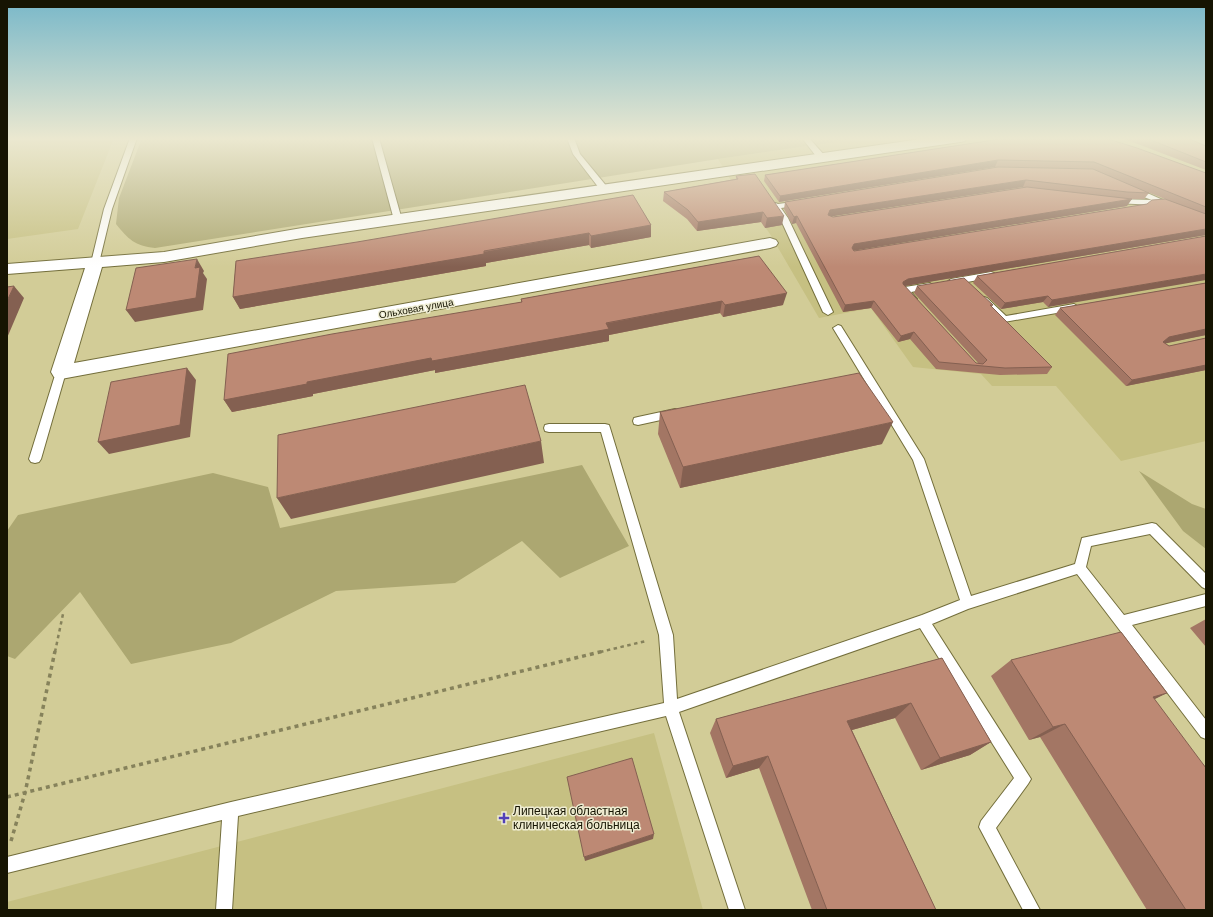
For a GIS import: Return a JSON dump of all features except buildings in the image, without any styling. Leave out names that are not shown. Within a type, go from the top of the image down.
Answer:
[{"type":"street","points":[[7,269],[164,258],[302,233],[674,181]]},
{"type":"street","name":"Ольховая улица","points":[[61,372],[770,243]]},
{"type":"street","points":[[61,372],[95,263]]},
{"type":"lane","points":[[95,263],[108,209],[118,181]]},
{"type":"lane","points":[[387,181],[398,220]]},
{"type":"lane","points":[[598,181],[605,190]]},
{"type":"lane","points":[[1125,186],[1179,209]]},
{"type":"lane","points":[[1107,200],[1166,204]]},
{"type":"lane","points":[[808,201],[774,203],[784,218],[828,312]]},
{"type":"lane","points":[[1127,210],[1166,204]]},
{"type":"lane","points":[[920,306],[905,290],[969,285],[1003,273]]},
{"type":"lane","points":[[969,285],[1004,319],[1081,305]]},
{"type":"lane","points":[[838,328],[861,373],[918,459],[967,603]]},
{"type":"lane","points":[[35,459],[61,372]]},
{"type":"lane","points":[[638,421],[685,411]]},
{"type":"lane","points":[[549,428],[605,428],[666,636],[671,708],[738,910]]},
{"type":"lane","points":[[1080,568],[1086,542],[1152,528],[1206,583]]},
{"type":"lane","points":[[7,865],[232,810],[671,708],[923,621],[967,603],[1080,568]]},
{"type":"lane","points":[[1080,568],[1206,732]]},
{"type":"lane","points":[[1122,622],[1206,600]]},
{"type":"lane","points":[[923,621],[1023,779],[987,827],[1032,910]]},
{"type":"lane","points":[[224,910],[232,810]]},
{"type":"path","points":[[9,846],[25,793],[63,614]]},
{"type":"path","points":[[7,797],[666,636]]},
{"type":"shaded area","points":[[7,181],[97,181],[78,229],[7,239]]},
{"type":"shaded area","points":[[126,181],[580,181],[155,248],[142,246],[132,241],[116,224],[119,198]]},
{"type":"shaded area","points":[[731,181],[1206,181],[1206,441],[1121,461],[1056,386],[992,386],[981,374],[913,367],[871,308],[819,318],[770,234]]},
{"type":"shaded area","points":[[582,465],[629,546],[560,578],[522,541],[455,583],[336,591],[231,643],[131,664],[80,592],[15,659],[7,656],[7,531],[18,515],[213,473],[268,487],[280,528]]},
{"type":"shaded area","points":[[1139,471],[1192,504],[1206,509],[1206,549],[1183,531]]},
{"type":"shaded area","name":"Липецкая областная клиническая больница","points":[[654,733],[703,910],[7,910],[7,902]]},
{"type":"place","name":"Липецкая областная клиническая больница","points":[[504,818]]}]
